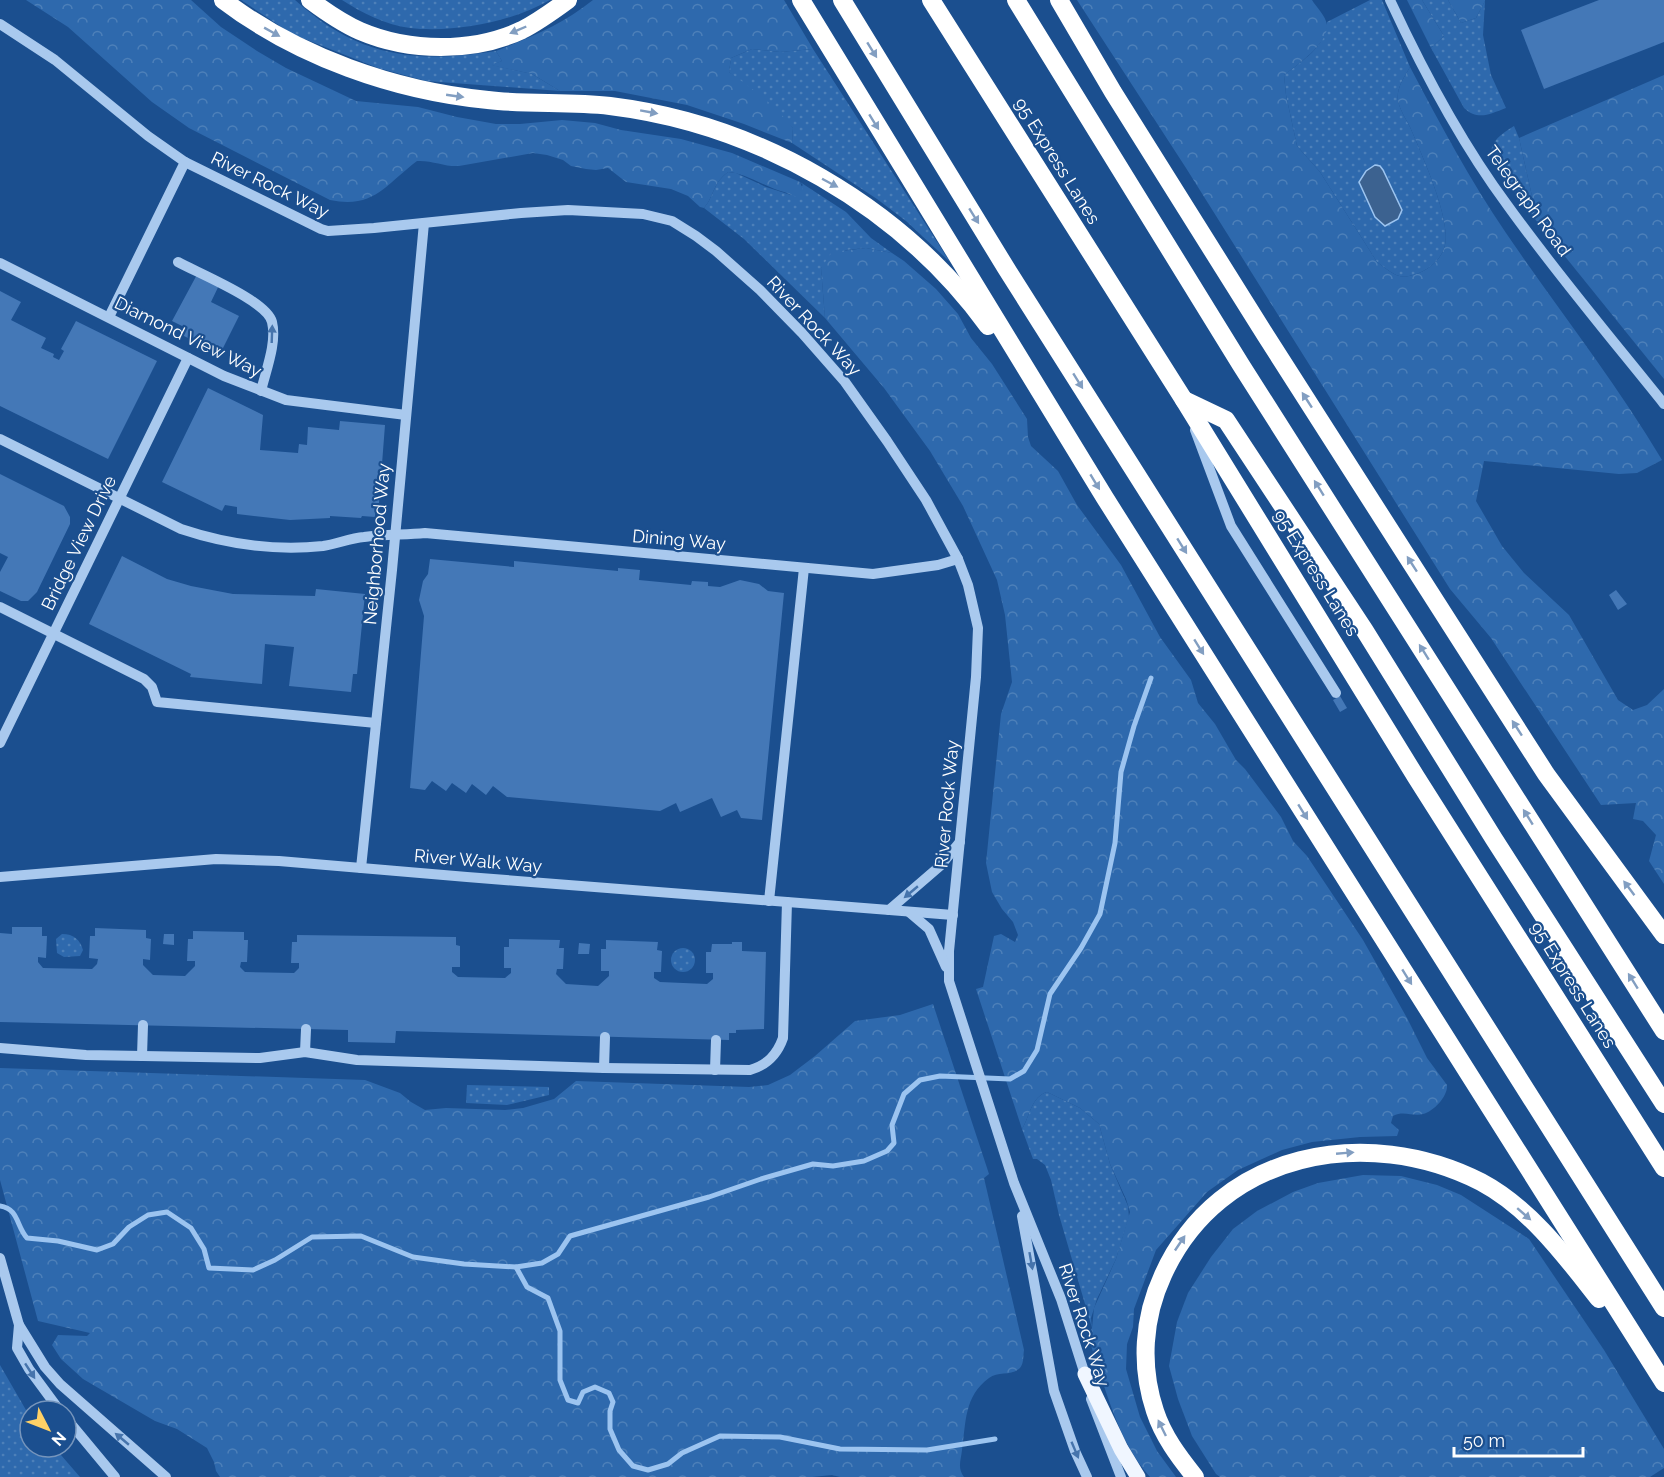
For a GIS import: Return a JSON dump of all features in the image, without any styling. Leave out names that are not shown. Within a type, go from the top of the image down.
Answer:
[{"type":"highway","points":[[223,0],[271,31],[313,53],[357,71],[401,85],[436,93],[488,100],[608,106],[652,112],[696,123],[730,135],[782,158],[839,188],[888,223],[933,261],[984,321],[1065,432]]},
{"type":"highway","points":[[310,0],[334,18],[359,31],[380,39],[429,47],[460,46],[520,31],[547,16],[568,0]]},
{"type":"highway","points":[[801,0],[1065,432],[1661,1377]]},
{"type":"highway","points":[[842,0],[1012,278],[1664,1308]]},
{"type":"highway","name":"95 Express Lanes","points":[[931,0],[1184,400],[1416,777],[1664,1168]]},
{"type":"highway","points":[[1016,0],[1241,365],[1664,1031]]},
{"type":"highway","points":[[1059,0],[1260,327],[1546,774],[1664,935]]},
{"type":"highway","points":[[1184,400],[1226,420],[1365,631],[1494,839],[1664,1104]]},
{"type":"highway","points":[[1194,1477],[1164,1432],[1155,1413],[1148,1387],[1145,1361],[1146,1335],[1158,1286],[1170,1259],[1209,1208],[1228,1193],[1255,1177],[1278,1167],[1314,1157],[1344,1152],[1397,1154],[1455,1170],[1482,1183],[1508,1200],[1532,1220],[1582,1277],[1661,1377]]},
{"type":"main road","points":[[1085,1374],[1121,1449],[1138,1477]]},
{"type":"street","name":"Telegraph Road","points":[[1390,0],[1429,78],[1507,205],[1664,404]]},
{"type":"street","name":"River Rock Way","points":[[0,24],[55,60],[148,136],[185,162],[317,228],[328,231],[545,211],[616,212],[659,216],[672,221],[717,251],[760,290],[845,382],[920,490],[958,560],[968,585],[978,628],[976,677],[948,976],[1014,1183],[1061,1299],[1085,1374],[1093,1408],[1120,1477]]},
{"type":"street","points":[[109,317],[185,162]]},
{"type":"street","name":"Neighborhood Way","points":[[361,868],[424,223]]},
{"type":"street","points":[[178,262],[246,297],[268,312],[273,331],[261,391]]},
{"type":"street","name":"Diamond View Way","points":[[0,263],[224,376],[261,391],[286,400],[406,415]]},
{"type":"street","name":"Bridge View Drive","points":[[0,743],[188,358]]},
{"type":"street","points":[[1184,400],[1231,526],[1336,693]]},
{"type":"street","name":"Dining Way","points":[[0,439],[181,529],[226,542],[275,547],[324,546],[366,536],[442,534],[873,574],[958,560]]},
{"type":"street","points":[[769,901],[804,568]]},
{"type":"street","points":[[0,607],[144,680],[152,687],[157,702],[376,723]]},
{"type":"street","points":[[889,910],[940,866],[960,841]]},
{"type":"street","name":"River Walk Way","points":[[0,877],[216,859],[279,861],[953,915]]},
{"type":"street","points":[[0,1048],[86,1055],[260,1058],[305,1052],[357,1060],[743,1070],[762,1066],[773,1057],[780,1045],[783,1030],[787,902]]},
{"type":"street","points":[[909,911],[929,929],[948,976]]},
{"type":"street","points":[[142,1056],[143,1025]]},
{"type":"street","points":[[305,1052],[306,1029]]},
{"type":"street","points":[[604,1068],[605,1037]]},
{"type":"street","points":[[715,1070],[716,1040]]},
{"type":"street","name":"River Rock Way","points":[[1014,1183],[1030,1252],[1054,1391],[1071,1441],[1087,1477]]},
{"type":"street","points":[[0,1258],[19,1325],[45,1367],[60,1384],[166,1477]]},
{"type":"street","points":[[19,1325],[17,1348],[28,1369],[51,1399]]},
{"type":"street","points":[[78,1432],[115,1477]]},
{"type":"green space","points":[[26,0],[191,0],[221,27],[257,51],[286,68],[356,101],[418,107],[496,124],[562,120],[595,123],[621,130],[681,139],[732,153],[800,182],[804,193],[802,196],[795,196],[728,172],[716,185],[704,208],[688,196],[671,189],[626,182],[608,168],[596,170],[571,166],[563,160],[533,153],[459,166],[417,161],[378,193],[368,198],[345,202],[330,200],[189,128],[152,102],[68,27]]},
{"type":"green space","points":[[241,0],[295,0],[318,19],[342,34],[365,45],[389,52],[439,57],[496,51],[502,61],[492,65],[532,74],[560,91],[426,81],[378,68],[292,34]]},
{"type":"green space","points":[[342,0],[550,0],[501,20],[464,27],[427,29],[410,28],[383,21]]},
{"type":"green space","points":[[593,0],[784,0],[813,49],[780,52],[752,49],[731,58],[729,72],[763,97],[786,119],[793,128],[792,143],[687,105],[615,91],[560,91],[532,74],[490,65],[502,61],[496,51],[547,29]]},
{"type":"green space","points":[[1077,0],[1312,0],[1325,18],[1326,32],[1318,46],[1284,75],[1297,146],[1320,172],[1377,262],[1392,273],[1404,277],[1415,275],[1432,266],[1443,251],[1446,233],[1434,186],[1398,101],[1399,88],[1410,67],[1480,193],[1606,373],[1662,460],[1637,473],[1619,474],[1484,461],[1476,501],[1502,546],[1524,573],[1569,615],[1618,700],[1633,710],[1647,705],[1664,689],[1664,884],[1649,861],[1656,835],[1643,821],[1633,819],[1636,803],[1601,805],[1491,638],[1450,589],[1186,168]]},
{"type":"green space","points":[[1370,0],[1382,0],[1410,67],[1399,88],[1398,101],[1434,186],[1446,233],[1445,245],[1440,257],[1421,272],[1404,277],[1396,275],[1377,262],[1320,172],[1297,146],[1286,95],[1284,75],[1318,46],[1326,31],[1327,22]]},
{"type":"green space","points":[[1407,0],[1422,0],[1444,36],[1431,48]]},
{"type":"green space","points":[[1422,0],[1448,0],[1461,23],[1476,18],[1485,1],[1483,35],[1491,75],[1506,108],[1479,115],[1464,108],[1431,48],[1444,36]]},
{"type":"green space","points":[[1448,0],[1485,1],[1476,18],[1461,23]]},
{"type":"green space","points":[[752,49],[780,52],[813,49],[950,262],[906,221],[877,199],[792,143],[793,128],[729,72],[731,58]]},
{"type":"green space","points":[[1664,75],[1664,379],[1538,223],[1519,138]]},
{"type":"green space","points":[[1514,126],[1519,138],[1538,223],[1494,165],[1492,158],[1492,146],[1498,138]]},
{"type":"green space","points":[[728,172],[736,173],[766,187],[791,195],[803,185],[800,182],[846,212],[871,238],[892,253],[866,248],[846,250],[821,268],[825,318],[744,239],[704,208],[716,185]]},
{"type":"green space","points":[[866,248],[892,253],[904,261],[936,289],[958,314],[971,338],[992,364],[1027,419],[1031,446],[1058,471],[1077,505],[1121,565],[1160,637],[1191,680],[1198,703],[1215,724],[1236,760],[1281,817],[1293,841],[1307,856],[1363,940],[1427,1058],[1447,1085],[1443,1098],[1427,1112],[1419,1115],[1393,1116],[1391,1123],[1399,1130],[1397,1136],[1312,1142],[1282,1150],[1238,1170],[1207,1192],[1156,1250],[1134,1309],[1133,1327],[1127,1344],[1126,1369],[1140,1417],[1157,1451],[1176,1477],[1150,1477],[1138,1462],[1120,1429],[1088,1337],[1092,1328],[1094,1308],[1116,1259],[1130,1212],[1110,1164],[1099,1124],[1080,1108],[1047,1092],[1034,1102],[1022,1129],[976,989],[983,987],[994,936],[1001,934],[1015,942],[1018,935],[1013,922],[992,892],[986,863],[1001,714],[1012,682],[1005,615],[997,580],[963,506],[930,451],[884,388],[825,318],[821,268],[832,252]]},
{"type":"green space","points":[[62,934],[73,936],[80,943],[83,950],[80,956],[64,957],[57,953],[56,939]]},
{"type":"green space","points":[[683,948],[688,949],[694,955],[694,965],[688,971],[683,972],[678,971],[672,965],[671,960],[672,955],[678,949]]},
{"type":"green space","points":[[933,1004],[989,1174],[984,1178],[1024,1350],[1020,1368],[989,1378],[975,1393],[966,1420],[960,1464],[964,1477],[840,1477],[832,1475],[812,1477],[220,1477],[207,1448],[177,1429],[155,1421],[83,1379],[61,1359],[52,1345],[58,1335],[87,1336],[90,1333],[38,1321],[0,1180],[0,1068],[365,1080],[400,1093],[425,1110],[446,1108],[505,1110],[523,1108],[554,1099],[576,1081],[749,1087],[768,1085],[790,1075],[855,1021],[900,1015]]},
{"type":"green space","points":[[467,1085],[549,1087],[549,1095],[507,1105],[466,1103]]},
{"type":"green space","points":[[1047,1092],[1080,1108],[1099,1124],[1110,1164],[1128,1206],[1129,1217],[1116,1259],[1097,1299],[1091,1318],[1092,1328],[1051,1180],[1045,1165],[1033,1159],[1022,1129],[1034,1102]]},
{"type":"green space","points":[[1363,1175],[1401,1176],[1437,1185],[1461,1195],[1529,1239],[1604,1350],[1664,1449],[1664,1468],[1650,1477],[1220,1477],[1216,1474],[1192,1436],[1169,1366],[1177,1322],[1188,1293],[1211,1257],[1233,1229],[1257,1211],[1293,1192],[1318,1183]]},
{"type":"green space","points":[[0,1365],[20,1399],[18,1459],[64,1459],[80,1477],[0,1477]]},
{"type":"shaded area","points":[[1375,165],[1380,166],[1383,170],[1402,210],[1398,219],[1385,226],[1375,217],[1359,182],[1366,171]]},
{"type":"building","points":[[1599,0],[1664,0],[1664,42],[1544,89],[1521,30]]},
{"type":"building","points":[[200,269],[222,279],[211,302],[239,316],[220,354],[182,335],[186,328],[172,321]]},
{"type":"building","points":[[0,291],[21,302],[11,320],[46,338],[41,348],[54,354],[53,357],[59,360],[64,351],[61,349],[76,321],[157,361],[108,459],[0,406]]},
{"type":"building","points":[[208,388],[263,415],[260,450],[298,453],[299,444],[307,445],[308,427],[339,430],[340,421],[385,425],[379,503],[376,503],[375,517],[330,516],[330,518],[290,520],[237,514],[237,507],[225,505],[222,511],[162,482]]},
{"type":"building","points":[[0,474],[64,506],[70,517],[70,524],[37,592],[28,601],[21,601],[0,591],[0,572],[8,557],[0,553]]},
{"type":"building","points":[[122,556],[167,579],[233,594],[315,596],[316,589],[365,594],[357,674],[353,674],[351,692],[289,686],[294,647],[265,644],[262,684],[190,677],[191,674],[89,624]]},
{"type":"building","points":[[430,559],[514,567],[514,561],[618,571],[618,568],[640,570],[639,580],[691,585],[692,581],[708,582],[708,586],[720,587],[740,580],[759,584],[768,591],[784,593],[762,820],[741,818],[737,810],[721,817],[712,798],[680,812],[676,803],[660,811],[507,797],[493,786],[486,795],[472,784],[466,793],[452,783],[446,791],[432,781],[425,790],[410,788],[424,616],[419,600],[423,581],[428,574]]},
{"type":"building","points":[[1616,590],[1627,604],[1618,610],[1609,595]]},
{"type":"building","points":[[1340,696],[1347,708],[1340,712],[1333,700]]},
{"type":"building","points":[[12,927],[42,927],[42,936],[47,936],[46,958],[38,957],[38,962],[43,968],[92,969],[98,959],[89,958],[90,936],[95,936],[95,928],[146,930],[146,938],[151,939],[150,960],[143,959],[143,965],[153,975],[185,976],[195,966],[195,961],[187,961],[188,939],[193,939],[193,931],[244,932],[244,940],[248,940],[247,962],[241,962],[240,967],[245,972],[294,973],[299,968],[299,963],[291,963],[292,942],[297,942],[297,935],[456,937],[456,945],[460,946],[460,967],[452,967],[452,972],[458,977],[505,978],[511,973],[511,968],[504,968],[504,947],[509,947],[509,939],[560,940],[559,948],[564,948],[563,969],[557,969],[556,974],[566,984],[598,986],[609,976],[609,971],[601,971],[601,949],[606,949],[606,940],[658,942],[657,950],[662,951],[661,972],[654,972],[654,978],[660,982],[707,984],[713,979],[713,973],[706,973],[706,952],[711,952],[712,944],[742,942],[742,951],[766,952],[764,1029],[736,1030],[736,1033],[729,1033],[729,1040],[396,1031],[395,1043],[348,1042],[348,1030],[0,1022],[0,933],[12,934]]},
{"type":"building","points":[[164,934],[174,934],[174,945],[163,944]]},
{"type":"building","points":[[579,943],[590,944],[589,954],[578,954]]},
{"type":"waterway","points":[[0,1206],[14,1214],[27,1238],[58,1241],[97,1250],[113,1244],[129,1227],[148,1215],[167,1212],[191,1228],[204,1249],[209,1268],[253,1270],[275,1260],[312,1237],[361,1236],[413,1257],[464,1264],[516,1267],[542,1263],[558,1254],[570,1236],[709,1197],[813,1164],[833,1166],[864,1161],[887,1151],[894,1143],[892,1125],[904,1094],[920,1080],[940,1076],[1010,1079],[1024,1071],[1037,1050],[1050,994],[1081,948],[1100,914],[1115,843],[1121,772],[1151,678]]},
{"type":"waterway","points":[[516,1267],[527,1287],[548,1298],[560,1331],[560,1380],[568,1400],[578,1403],[583,1392],[595,1387],[609,1393],[613,1402],[610,1411],[610,1429],[619,1450],[633,1466],[648,1470],[668,1464],[682,1453],[720,1436],[780,1437],[840,1449],[927,1450],[995,1439]]}]
